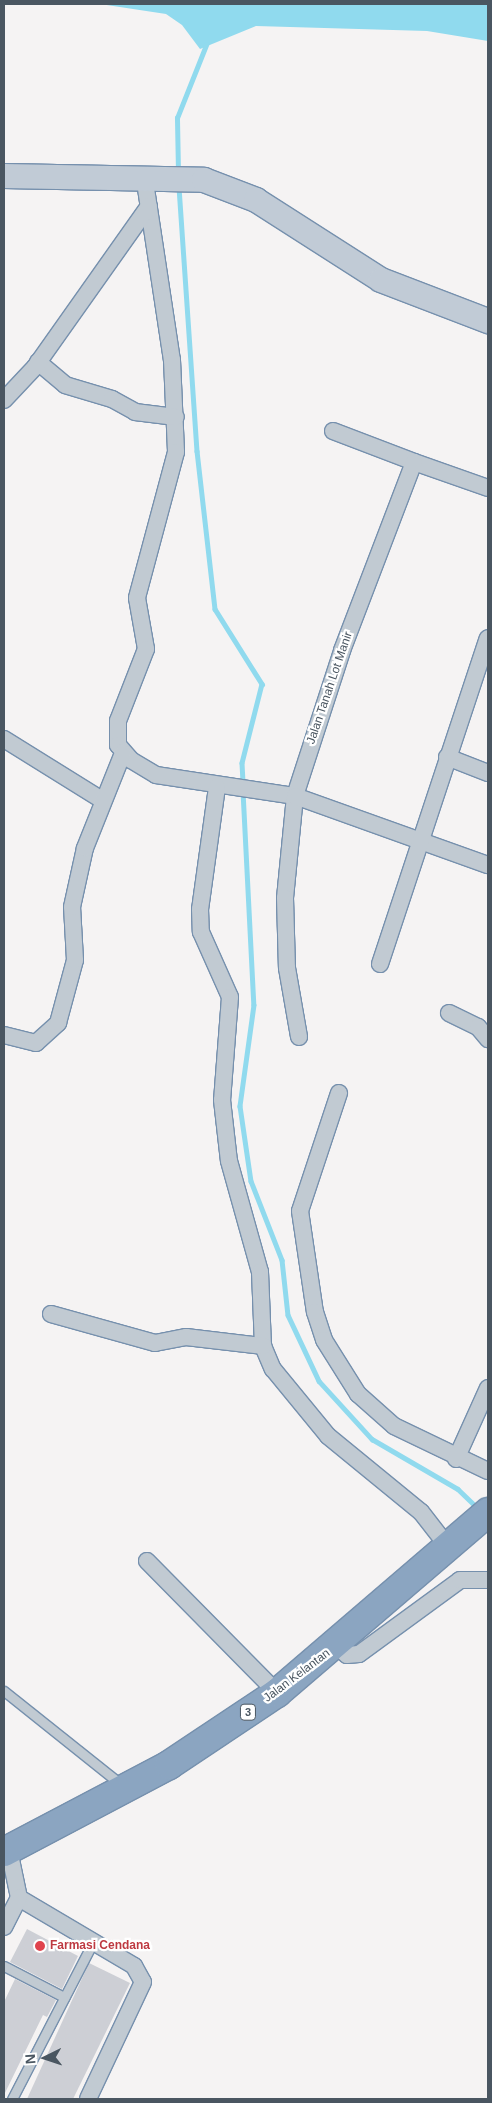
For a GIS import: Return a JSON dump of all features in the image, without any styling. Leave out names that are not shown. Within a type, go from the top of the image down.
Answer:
[{"type":"highway","name":"Jalan Kelantan","points":[[6,1851],[127,1789],[277,1693],[337,1646],[488,1512]]},
{"type":"street","points":[[4,176],[150,181],[204,180],[256,200],[381,280],[488,321]]},
{"type":"street","points":[[150,181],[149,206],[172,360],[176,417],[170,481],[135,607],[147,640],[118,720],[116,733],[127,756],[156,775],[224,788],[294,796],[421,839],[488,865]]},
{"type":"street","points":[[4,400],[38,362],[149,206]]},
{"type":"street","points":[[38,362],[65,385],[112,399],[135,412],[176,417]]},
{"type":"street","points":[[334,431],[488,488]]},
{"type":"street","name":"Jalan Tanah Lot Manir","points":[[299,1037],[287,968],[285,898],[294,796],[342,651],[414,462]]},
{"type":"street","points":[[380,964],[488,638]]},
{"type":"street","points":[[4,739],[102,800]]},
{"type":"street","points":[[4,1035],[36,1043],[58,1023],[75,960],[72,907],[102,800],[127,756]]},
{"type":"street","points":[[447,757],[488,773]]},
{"type":"street","points":[[224,788],[200,909],[201,932],[230,997],[222,1100],[229,1161],[260,1272],[263,1346],[274,1369],[328,1436],[457,1541]]},
{"type":"street","points":[[449,1013],[478,1027],[488,1039]]},
{"type":"street","points":[[339,1093],[300,1211],[315,1312],[324,1340],[358,1394],[394,1426],[456,1459],[488,1471]]},
{"type":"street","points":[[51,1314],[155,1343],[186,1337],[263,1346]]},
{"type":"street","points":[[456,1459],[488,1388]]},
{"type":"street","points":[[147,1561],[277,1693]]},
{"type":"street","points":[[337,1646],[348,1655],[359,1654],[460,1580],[488,1580]]},
{"type":"street","points":[[4,1928],[19,1898],[6,1851]]},
{"type":"street","points":[[19,1898],[92,1944],[134,1966],[143,1982],[88,2099]]},
{"type":"lane","points":[[4,1691],[127,1789]]},
{"type":"lane","points":[[12,2099],[92,1944]]},
{"type":"lane","points":[[4,1966],[64,1997]]},
{"type":"water","points":[[100,4],[488,4],[488,41],[427,31],[256,26],[200,49],[182,25],[166,14]]},
{"type":"building","points":[[27,1929],[78,1956],[62,1989],[10,1962]]},
{"type":"building","points":[[89,1963],[130,1983],[73,2099],[27,2099]]},
{"type":"building","points":[[15,1979],[56,2000],[47,2017],[43,2015],[4,2095],[4,2002]]},
{"type":"waterway","points":[[178,172],[177,118],[206,45]]},
{"type":"waterway","points":[[179,187],[197,451],[215,609],[262,684],[242,763],[243,784]]},
{"type":"waterway","points":[[243,791],[254,1005],[240,1106],[251,1181],[282,1260],[288,1315],[319,1381],[372,1439],[458,1489],[478,1508]]},
{"type":"place","name":"Farmasi Cendana","points":[[40,1946]]}]
